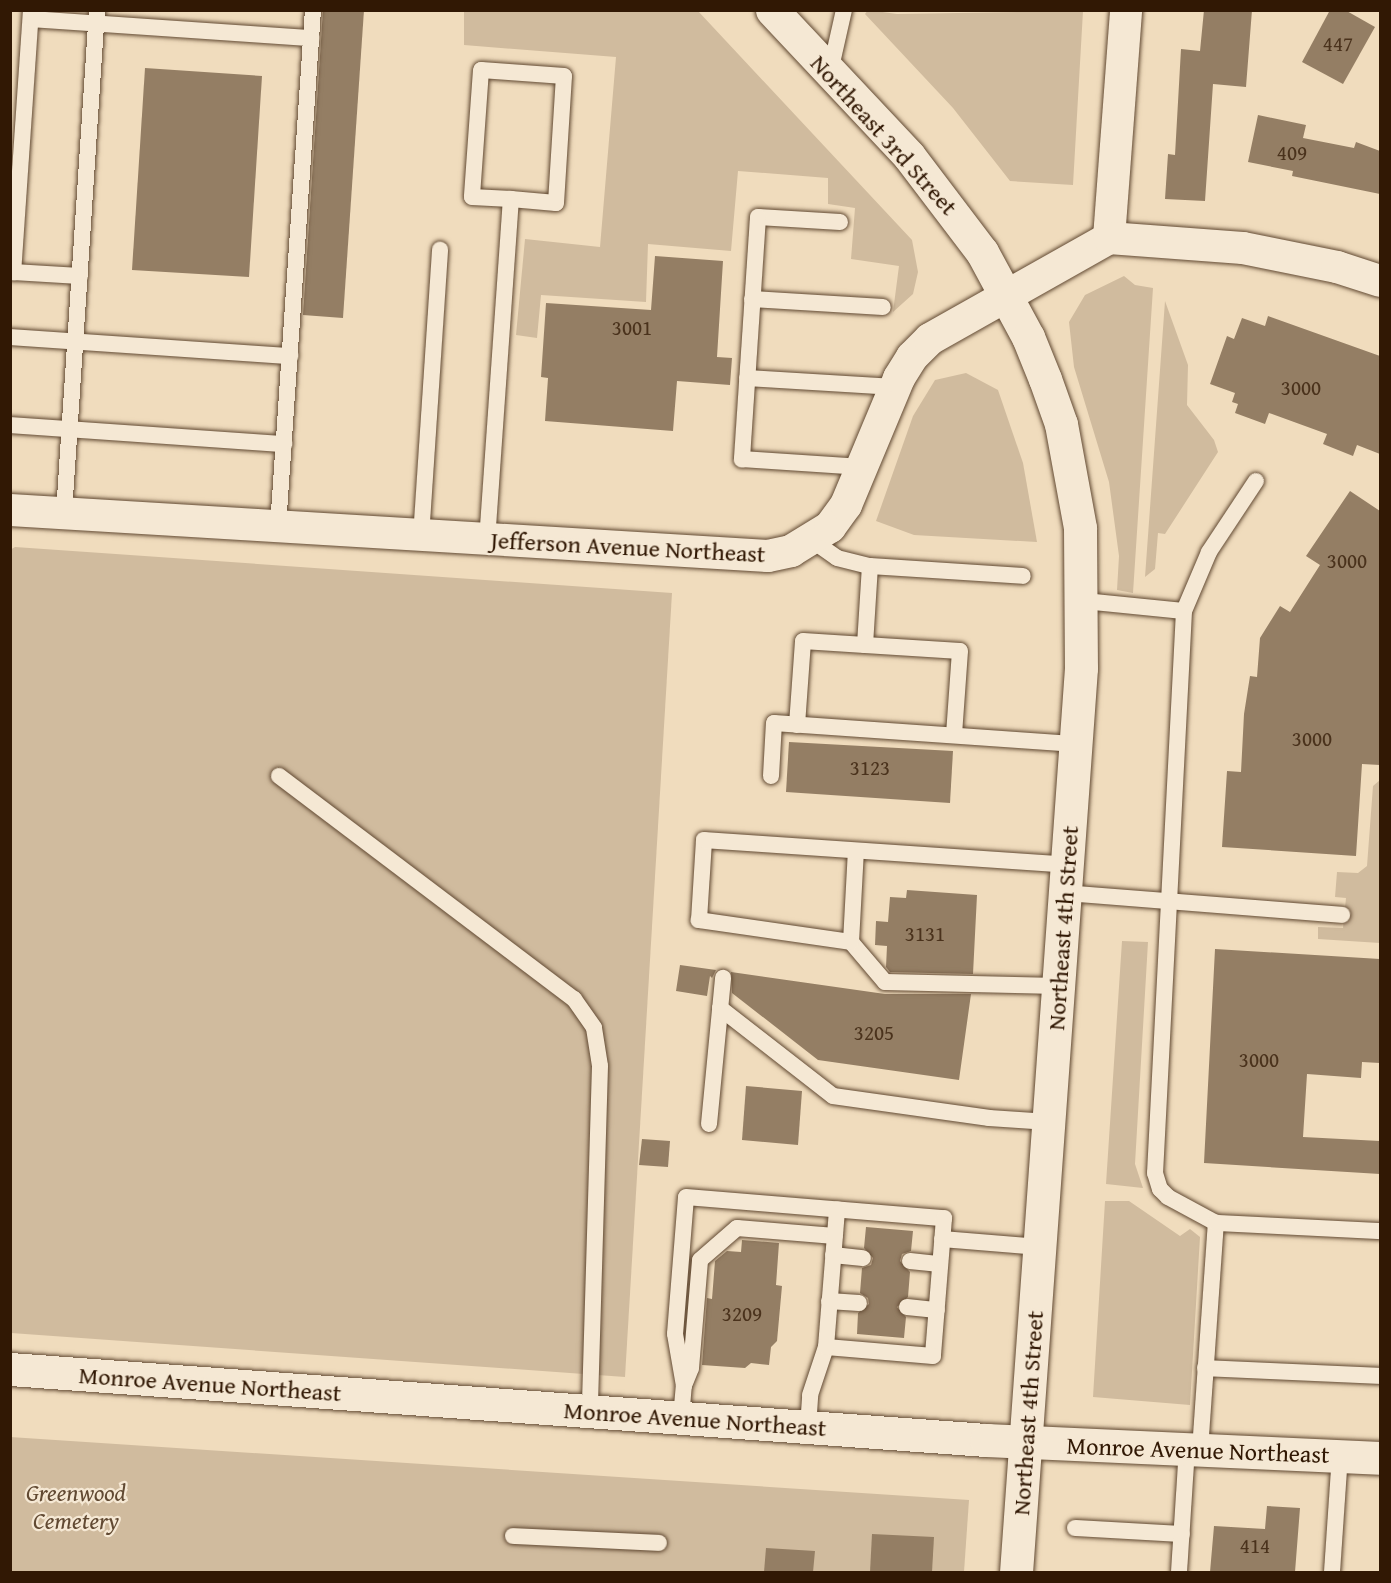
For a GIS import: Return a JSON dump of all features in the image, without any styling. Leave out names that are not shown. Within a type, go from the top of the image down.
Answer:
[{"type":"main road","name":"Northeast 3rd Street","points":[[772,10],[934,186],[981,252],[1006,296]]},
{"type":"main road","name":"Northeast 4th Street","points":[[1006,296],[1028,337],[1061,424],[1080,528],[1084,601],[1076,744],[1016,1572]]},
{"type":"main road","name":"Monroe Avenue Northeast","points":[[10,1369],[1026,1443],[1380,1458]]},
{"type":"street","points":[[1126,10],[1109,238],[1242,248],[1337,267],[1380,281]]},
{"type":"street","name":"Jefferson Avenue Northeast","points":[[10,510],[735,557],[783,553],[813,541],[830,527],[846,505],[895,387],[912,357],[930,339],[1109,238]]},
{"type":"lane","points":[[278,527],[313,10]]},
{"type":"lane","points":[[830,72],[844,10]]},
{"type":"lane","points":[[80,276],[13,272],[31,15],[97,17],[311,38]]},
{"type":"lane","points":[[64,513],[97,17]]},
{"type":"lane","points":[[481,70],[564,76],[556,203],[511,199],[472,197],[481,70]]},
{"type":"lane","points":[[487,541],[511,199]]},
{"type":"lane","points":[[840,222],[758,217],[742,459],[862,467]]},
{"type":"lane","points":[[421,537],[440,250]]},
{"type":"lane","points":[[752,298],[883,307]]},
{"type":"lane","points":[[10,337],[290,356]]},
{"type":"lane","points":[[747,378],[895,387]]},
{"type":"lane","points":[[10,425],[284,444]]},
{"type":"lane","points":[[1256,481],[1209,552],[1184,611],[1155,1173],[1160,1189],[1168,1197],[1216,1223],[1380,1231]]},
{"type":"lane","points":[[813,541],[837,558],[870,566],[1023,576]]},
{"type":"lane","points":[[865,645],[870,566]]},
{"type":"lane","points":[[1084,601],[1184,611]]},
{"type":"lane","points":[[797,725],[803,640],[960,651],[954,735]]},
{"type":"lane","points":[[771,776],[774,723],[1076,744]]},
{"type":"lane","points":[[279,776],[574,999],[594,1028],[600,1066],[590,1412]]},
{"type":"lane","points":[[1059,986],[885,982],[851,942],[699,920],[704,840],[856,851],[1066,879],[1169,901],[1342,915]]},
{"type":"lane","points":[[851,942],[856,851]]},
{"type":"lane","points":[[709,1124],[723,978]]},
{"type":"lane","points":[[720,1008],[833,1096],[1048,1122]]},
{"type":"lane","points":[[681,1418],[684,1386],[675,1334],[686,1197],[944,1218],[933,1356],[826,1347]]},
{"type":"lane","points":[[808,1427],[810,1395],[826,1347],[837,1209]]},
{"type":"lane","points":[[1179,1572],[1193,1450],[1206,1368],[1216,1223]]},
{"type":"lane","points":[[684,1386],[691,1368],[700,1260],[737,1228],[835,1236]]},
{"type":"lane","points":[[942,1239],[1040,1246]]},
{"type":"lane","points":[[833,1255],[863,1258]]},
{"type":"lane","points":[[910,1262],[940,1264]]},
{"type":"lane","points":[[829,1301],[859,1303]]},
{"type":"lane","points":[[907,1307],[937,1310]]},
{"type":"lane","points":[[1206,1368],[1380,1376]]},
{"type":"lane","points":[[1332,1572],[1340,1455]]},
{"type":"lane","points":[[1075,1528],[1182,1534]]},
{"type":"lane","points":[[513,1536],[659,1543]]},
{"type":"green space","points":[[868,10],[897,14],[1083,11],[1073,185],[1010,181],[953,108],[865,14]]},
{"type":"green space","points":[[464,11],[698,11],[912,240],[918,272],[913,294],[893,312],[899,266],[851,259],[855,208],[828,204],[828,178],[738,171],[731,251],[648,244],[646,302],[541,295],[537,338],[516,335],[525,239],[600,247],[616,57],[464,45]]},
{"type":"green space","points":[[1124,276],[1135,285],[1153,288],[1133,593],[1117,590],[1119,556],[1109,482],[1074,367],[1069,322],[1085,295]]},
{"type":"green space","points":[[1165,301],[1188,365],[1187,405],[1214,440],[1218,452],[1165,534],[1158,533],[1155,569],[1145,577]]},
{"type":"green space","points":[[966,373],[998,390],[1023,463],[1037,542],[914,535],[876,521],[913,416],[935,380]]},
{"type":"green space","points":[[15,547],[672,593],[625,1377],[11,1333],[10,550]]},
{"type":"green space","points":[[1380,780],[1380,943],[1318,939],[1318,927],[1343,928],[1346,898],[1335,897],[1337,872],[1358,873],[1367,866],[1373,786]]},
{"type":"green space","points":[[1122,941],[1148,942],[1135,1164],[1143,1188],[1106,1184]]},
{"type":"green space","points":[[1105,1201],[1129,1201],[1180,1236],[1190,1229],[1200,1237],[1190,1405],[1093,1397]]},
{"type":"green space","name":"Greenwood Cemetery","points":[[10,1437],[969,1500],[964,1572],[11,1572]]},
{"type":"building","points":[[323,10],[364,10],[343,318],[303,315]]},
{"type":"building","points":[[1204,10],[1252,10],[1246,87],[1213,84],[1205,201],[1165,199],[1168,154],[1175,155],[1181,49],[1200,51]]},
{"type":"building","points":[[1330,10],[1345,10],[1375,27],[1343,84],[1302,62]]},
{"type":"building","points":[[145,68],[262,76],[249,277],[132,270]]},
{"type":"building","points":[[1258,115],[1306,125],[1303,138],[1354,148],[1356,142],[1380,151],[1380,194],[1292,176],[1293,171],[1248,162]]},
{"type":"building","points":[[655,256],[723,261],[717,357],[732,358],[730,385],[677,381],[673,431],[545,421],[548,378],[541,377],[546,303],[651,310]]},
{"type":"building","points":[[1268,316],[1380,356],[1380,454],[1357,445],[1353,456],[1323,444],[1327,434],[1269,413],[1265,424],[1235,413],[1238,404],[1232,402],[1235,393],[1210,384],[1227,336],[1234,339],[1242,318],[1265,326]]},
{"type":"building","points":[[1350,491],[1380,511],[1380,765],[1362,764],[1356,856],[1222,847],[1227,771],[1241,772],[1244,714],[1250,676],[1257,677],[1260,638],[1280,606],[1290,612],[1320,565],[1306,556]]},
{"type":"building","points":[[789,742],[953,751],[950,803],[786,792]]},
{"type":"building","points":[[907,890],[977,895],[973,974],[890,972],[886,967],[887,946],[875,945],[876,921],[888,922],[890,897],[906,898]]},
{"type":"building","points":[[1215,949],[1380,959],[1380,1063],[1362,1062],[1361,1078],[1307,1074],[1303,1137],[1380,1141],[1380,1174],[1204,1163]]},
{"type":"building","points":[[680,965],[716,970],[712,978],[710,976],[707,996],[676,991]]},
{"type":"building","points":[[731,972],[885,994],[971,994],[959,1080],[818,1060],[732,993]]},
{"type":"building","points":[[746,1086],[802,1091],[798,1145],[742,1140]]},
{"type":"building","points":[[642,1139],[670,1141],[668,1167],[639,1165]]},
{"type":"building","points":[[866,1227],[913,1231],[911,1251],[902,1254],[900,1261],[910,1272],[908,1297],[897,1307],[906,1317],[904,1338],[857,1334],[858,1313],[869,1304],[868,1298],[860,1293],[862,1268],[871,1265],[873,1258],[864,1248]]},
{"type":"building","points":[[742,1240],[779,1243],[776,1285],[782,1286],[777,1341],[771,1347],[769,1365],[751,1363],[745,1368],[702,1365],[707,1298],[712,1299],[715,1261],[727,1251],[741,1252]]},
{"type":"building","points":[[1267,1506],[1300,1508],[1295,1572],[1210,1572],[1214,1526],[1265,1529]]},
{"type":"building","points":[[872,1534],[934,1537],[932,1572],[870,1572]]},
{"type":"building","points":[[766,1548],[815,1551],[813,1572],[764,1572]]}]
